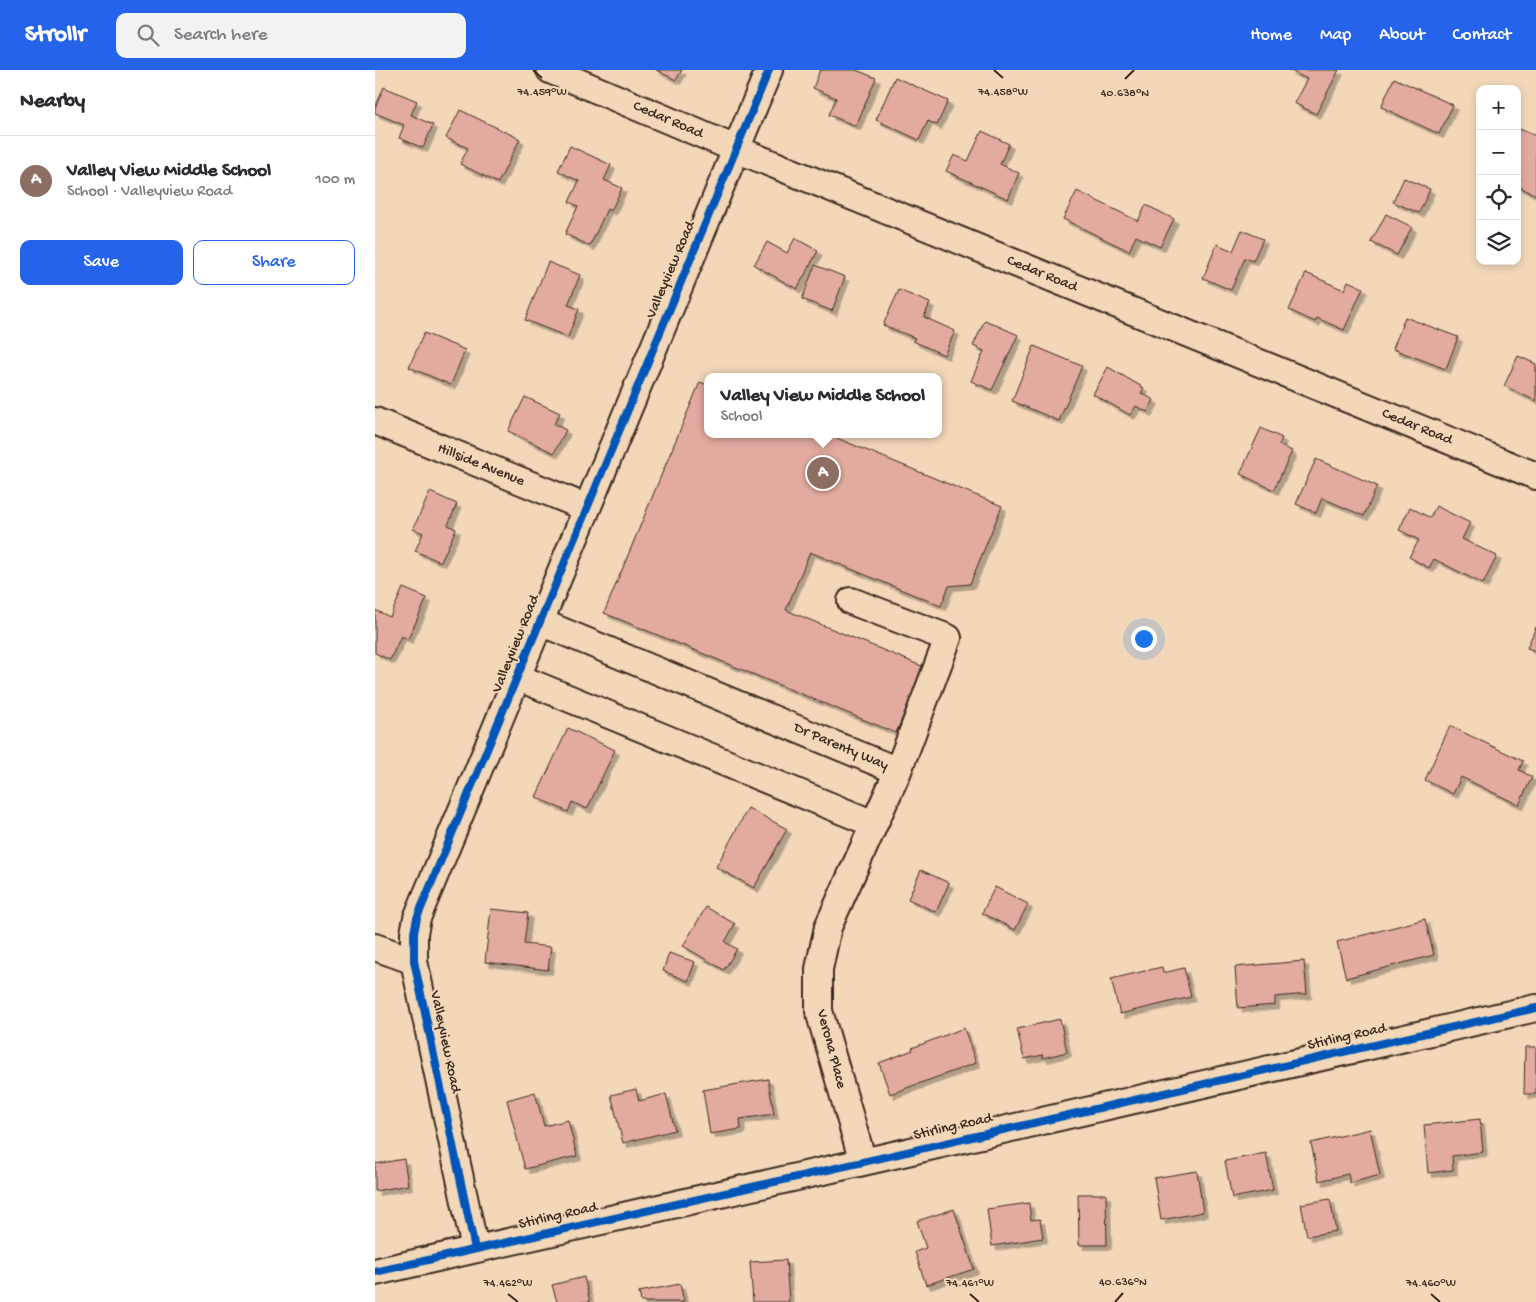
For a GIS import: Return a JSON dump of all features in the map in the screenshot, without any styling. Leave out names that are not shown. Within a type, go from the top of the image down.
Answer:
[{"type":"street","name":"Cedar Road","points":[[550,70],[736,149],[1536,476]]},
{"type":"street","name":"Valleyview Road","points":[[475,1249],[414,961],[414,933],[417,918],[769,70]]},
{"type":"street","name":"Hillside Avenue","points":[[375,421],[587,508]]},
{"type":"street","points":[[851,601],[949,638],[897,771]]},
{"type":"street","name":"Dr Parenty Way","points":[[540,622],[897,771],[874,824]]},
{"type":"street","points":[[517,677],[874,824]]},
{"type":"street","name":"Verona Place","points":[[863,1162],[819,1011],[819,969],[828,927],[874,824]]},
{"type":"street","points":[[375,946],[414,961]]},
{"type":"street","name":"Stirling Road","points":[[375,1272],[1536,1008]]},
{"type":"building","points":[[656,70],[682,70],[676,80]]},
{"type":"building","points":[[820,70],[856,70],[876,78],[856,126],[829,115],[836,98],[813,88]]},
{"type":"building","points":[[1289,70],[1339,70],[1316,114],[1294,103],[1307,79]]},
{"type":"building","points":[[895,77],[948,101],[937,125],[928,121],[919,140],[876,120]]},
{"type":"building","points":[[1394,78],[1453,105],[1439,134],[1381,107]]},
{"type":"building","points":[[384,87],[417,101],[411,115],[433,125],[423,148],[399,138],[404,125],[375,113],[375,108]]},
{"type":"building","points":[[460,110],[520,139],[498,183],[460,164],[468,148],[446,138]]},
{"type":"building","points":[[1521,130],[1536,136],[1536,195],[1521,188]]},
{"type":"building","points":[[982,131],[1009,144],[1000,164],[1019,173],[1008,199],[946,171],[954,155],[968,161]]},
{"type":"building","points":[[570,146],[611,165],[604,180],[622,188],[611,211],[607,209],[590,246],[565,234],[578,206],[569,202],[579,181],[558,171]]},
{"type":"building","points":[[1404,178],[1430,189],[1419,213],[1393,202]]},
{"type":"building","points":[[1077,191],[1138,221],[1146,205],[1174,219],[1160,247],[1136,236],[1129,251],[1063,219]]},
{"type":"building","points":[[1386,214],[1412,227],[1397,255],[1371,242]]},
{"type":"building","points":[[1242,230],[1263,239],[1253,261],[1245,258],[1231,290],[1203,278],[1217,244],[1233,251]]},
{"type":"building","points":[[795,238],[818,251],[797,289],[754,265],[767,242],[787,253]]},
{"type":"building","points":[[548,262],[580,275],[568,305],[579,309],[568,337],[525,320]]},
{"type":"building","points":[[815,265],[845,277],[832,311],[802,299]]},
{"type":"building","points":[[1306,273],[1344,290],[1348,281],[1363,288],[1344,330],[1317,318],[1315,322],[1289,310]]},
{"type":"building","points":[[899,290],[930,303],[924,317],[955,331],[944,355],[913,341],[915,338],[883,325]]},
{"type":"building","points":[[1405,317],[1458,337],[1446,369],[1393,349]]},
{"type":"building","points":[[985,320],[1018,335],[992,390],[971,381],[984,351],[973,346]]},
{"type":"building","points":[[424,333],[465,350],[451,385],[409,367]]},
{"type":"building","points":[[1034,346],[1082,366],[1059,421],[1012,401]]},
{"type":"building","points":[[1518,356],[1536,364],[1536,401],[1504,386]]},
{"type":"building","points":[[1108,367],[1144,388],[1141,393],[1154,400],[1147,412],[1136,406],[1130,415],[1093,394]]},
{"type":"building","points":[[700,382],[704,384],[704,438],[837,438],[1002,506],[970,584],[949,586],[941,606],[810,552],[786,610],[924,667],[896,733],[604,613]]},
{"type":"building","points":[[525,397],[560,413],[554,424],[566,430],[554,453],[508,431]]},
{"type":"building","points":[[1261,428],[1282,438],[1279,445],[1292,451],[1274,490],[1240,474]]},
{"type":"building","points":[[1316,459],[1377,486],[1364,516],[1322,498],[1316,513],[1296,504]]},
{"type":"building","points":[[430,492],[457,504],[448,525],[456,529],[441,562],[415,551],[423,533],[413,529]]},
{"type":"building","points":[[1436,506],[1470,523],[1462,539],[1497,556],[1483,584],[1434,559],[1429,568],[1409,557],[1419,540],[1399,530],[1410,507],[1430,518]]},
{"type":"building","points":[[403,588],[427,598],[408,639],[401,636],[390,660],[375,653],[375,610],[390,617]]},
{"type":"building","points":[[1536,627],[1536,651],[1527,648]]},
{"type":"building","points":[[1450,726],[1523,761],[1519,770],[1532,777],[1519,805],[1461,777],[1453,794],[1425,780]]},
{"type":"building","points":[[568,728],[615,750],[587,809],[572,802],[568,812],[536,797]]},
{"type":"building","points":[[748,808],[787,829],[754,888],[716,867]]},
{"type":"building","points":[[921,870],[949,883],[936,912],[908,899]]},
{"type":"building","points":[[995,887],[1028,904],[1015,930],[982,913]]},
{"type":"building","points":[[706,907],[735,924],[725,942],[737,949],[724,970],[683,946]]},
{"type":"building","points":[[491,909],[528,913],[524,944],[551,947],[548,970],[485,962]]},
{"type":"building","points":[[1425,919],[1434,955],[1346,978],[1337,942]]},
{"type":"building","points":[[669,953],[695,962],[688,981],[663,971]]},
{"type":"building","points":[[1304,961],[1307,994],[1275,997],[1275,1005],[1238,1008],[1235,967]]},
{"type":"building","points":[[1162,967],[1163,973],[1184,968],[1191,997],[1120,1014],[1111,979]]},
{"type":"building","points":[[1060,1019],[1067,1052],[1043,1058],[1043,1055],[1024,1059],[1017,1029]]},
{"type":"building","points":[[964,1028],[976,1063],[890,1094],[879,1063]]},
{"type":"building","points":[[1525,1047],[1536,1047],[1536,1094],[1524,1094]]},
{"type":"building","points":[[768,1079],[774,1114],[740,1119],[741,1129],[710,1134],[703,1090]]},
{"type":"building","points":[[636,1089],[639,1101],[666,1094],[675,1130],[623,1143],[611,1095]]},
{"type":"building","points":[[535,1092],[544,1126],[568,1120],[577,1156],[525,1169],[507,1100]]},
{"type":"building","points":[[1480,1119],[1483,1152],[1452,1156],[1453,1170],[1428,1173],[1424,1125]]},
{"type":"building","points":[[1370,1129],[1380,1175],[1350,1183],[1348,1174],[1319,1181],[1311,1143]]},
{"type":"building","points":[[1266,1153],[1273,1190],[1232,1198],[1225,1161]]},
{"type":"building","points":[[404,1159],[408,1185],[375,1191],[375,1164]]},
{"type":"building","points":[[1197,1171],[1203,1212],[1161,1220],[1154,1178]]},
{"type":"building","points":[[1078,1194],[1106,1194],[1107,1245],[1079,1245]]},
{"type":"building","points":[[1330,1199],[1336,1231],[1307,1236],[1301,1204]]},
{"type":"building","points":[[1029,1203],[1031,1220],[1040,1219],[1043,1238],[992,1246],[987,1209]]},
{"type":"building","points":[[954,1209],[974,1269],[926,1285],[915,1252],[926,1248],[917,1221]]},
{"type":"building","points":[[786,1260],[789,1302],[753,1302],[750,1262]]},
{"type":"building","points":[[584,1277],[590,1302],[557,1302],[552,1285]]},
{"type":"building","points":[[680,1284],[684,1302],[641,1302],[639,1292]]},
{"type":"cycle path","points":[[475,1249],[414,961],[414,933],[417,918],[769,70]]},
{"type":"cycle path","points":[[375,1272],[1536,1008]]},
{"type":"place","name":"Valley View Middle School","points":[[823,473]]}]
